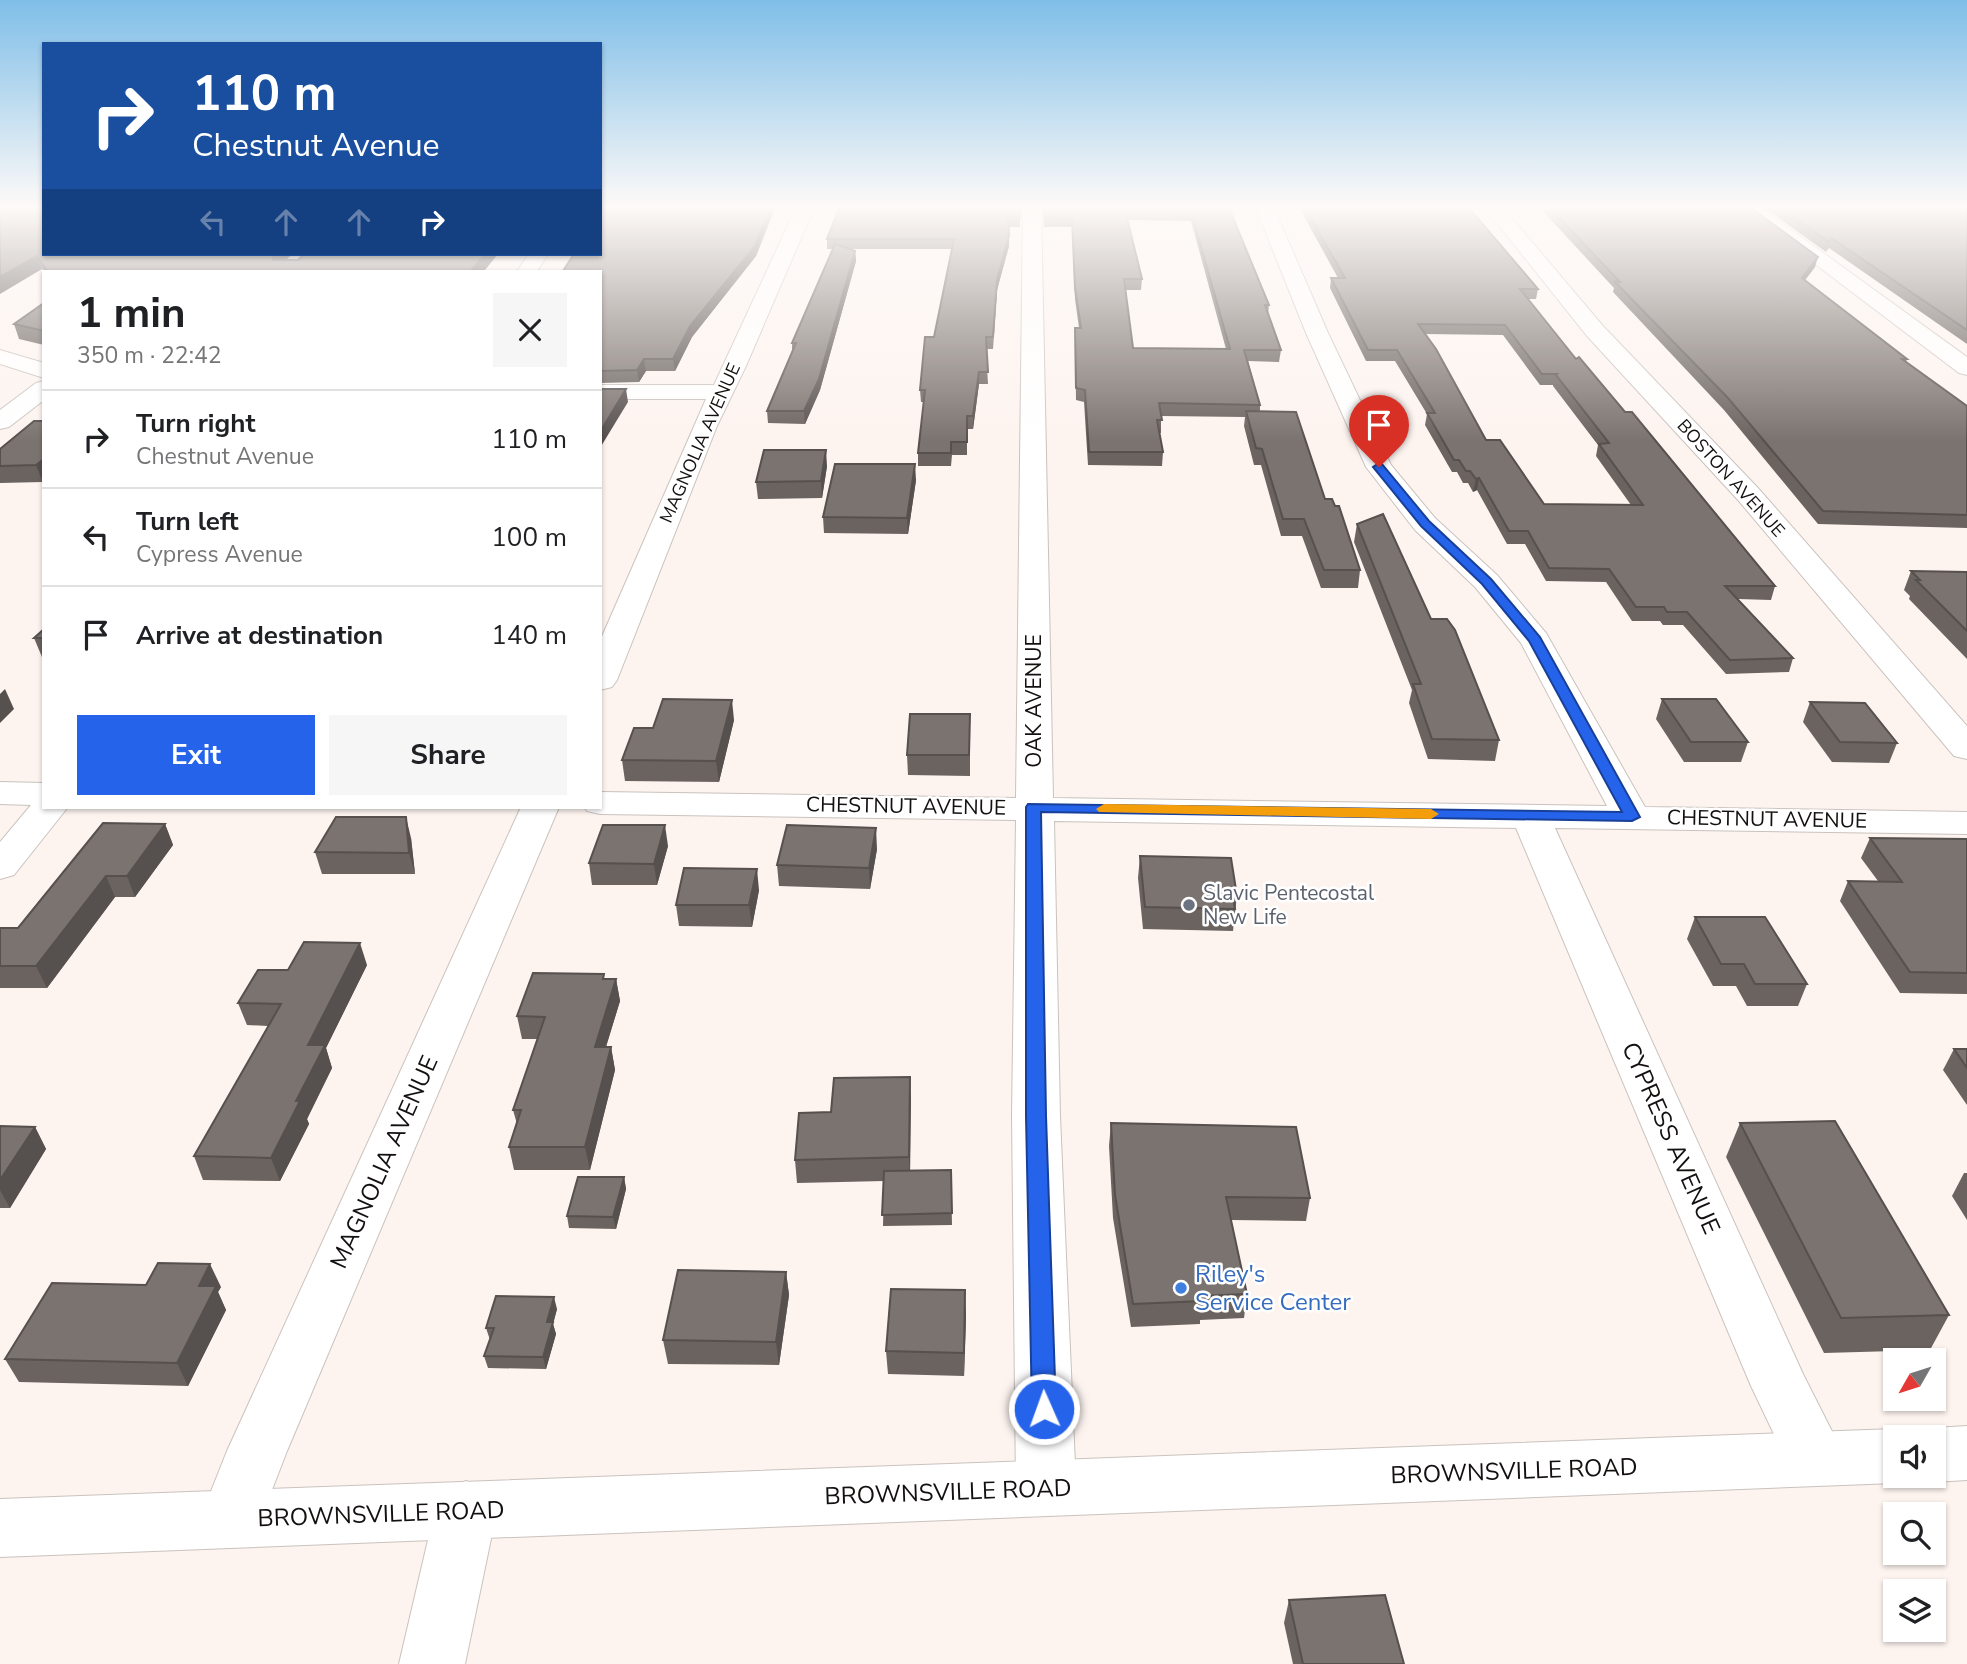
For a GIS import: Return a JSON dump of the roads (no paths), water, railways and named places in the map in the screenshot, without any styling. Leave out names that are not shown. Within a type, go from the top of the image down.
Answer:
[{"type":"street","name":"MAGNOLIA AVENUE","points":[[602,675],[664,523],[769,286]]},
{"type":"street","name":"OAK AVENUE","points":[[1032,286],[1036,1116],[1046,1488]]},
{"type":"street","points":[[1297,286],[1364,440],[1379,467],[1425,524],[1486,581],[1535,640],[1632,817]]},
{"type":"street","name":"BOSTON AVENUE","points":[[1558,286],[1595,331],[1748,494],[1967,748]]},
{"type":"street","points":[[1855,286],[1967,368]]},
{"type":"street","points":[[0,358],[42,383]]},
{"type":"street","points":[[0,389],[42,384]]},
{"type":"street","points":[[0,422],[42,385]]},
{"type":"street","points":[[602,392],[721,392]]},
{"type":"street","points":[[0,793],[42,794]]},
{"type":"street","name":"CHESTNUT AVENUE","points":[[602,803],[1034,807],[1967,823]]},
{"type":"street","points":[[0,867],[47,809]]},
{"type":"street","name":"MAGNOLIA AVENUE","points":[[231,1519],[257,1451],[539,809]]},
{"type":"street","name":"CYPRESS AVENUE","points":[[1530,815],[1780,1387],[1816,1459]]},
{"type":"street","points":[[1946,1454],[1967,1453]]},
{"type":"street","name":"BROWNSVILLE ROAD","points":[[0,1528],[1883,1456]]},
{"type":"street","points":[[432,1664],[466,1510]]},
{"type":"place","name":"Slavic Pentecostal New Life","points":[[1189,905]]},
{"type":"place","name":"Riley's Service Center","points":[[1181,1288]]}]
